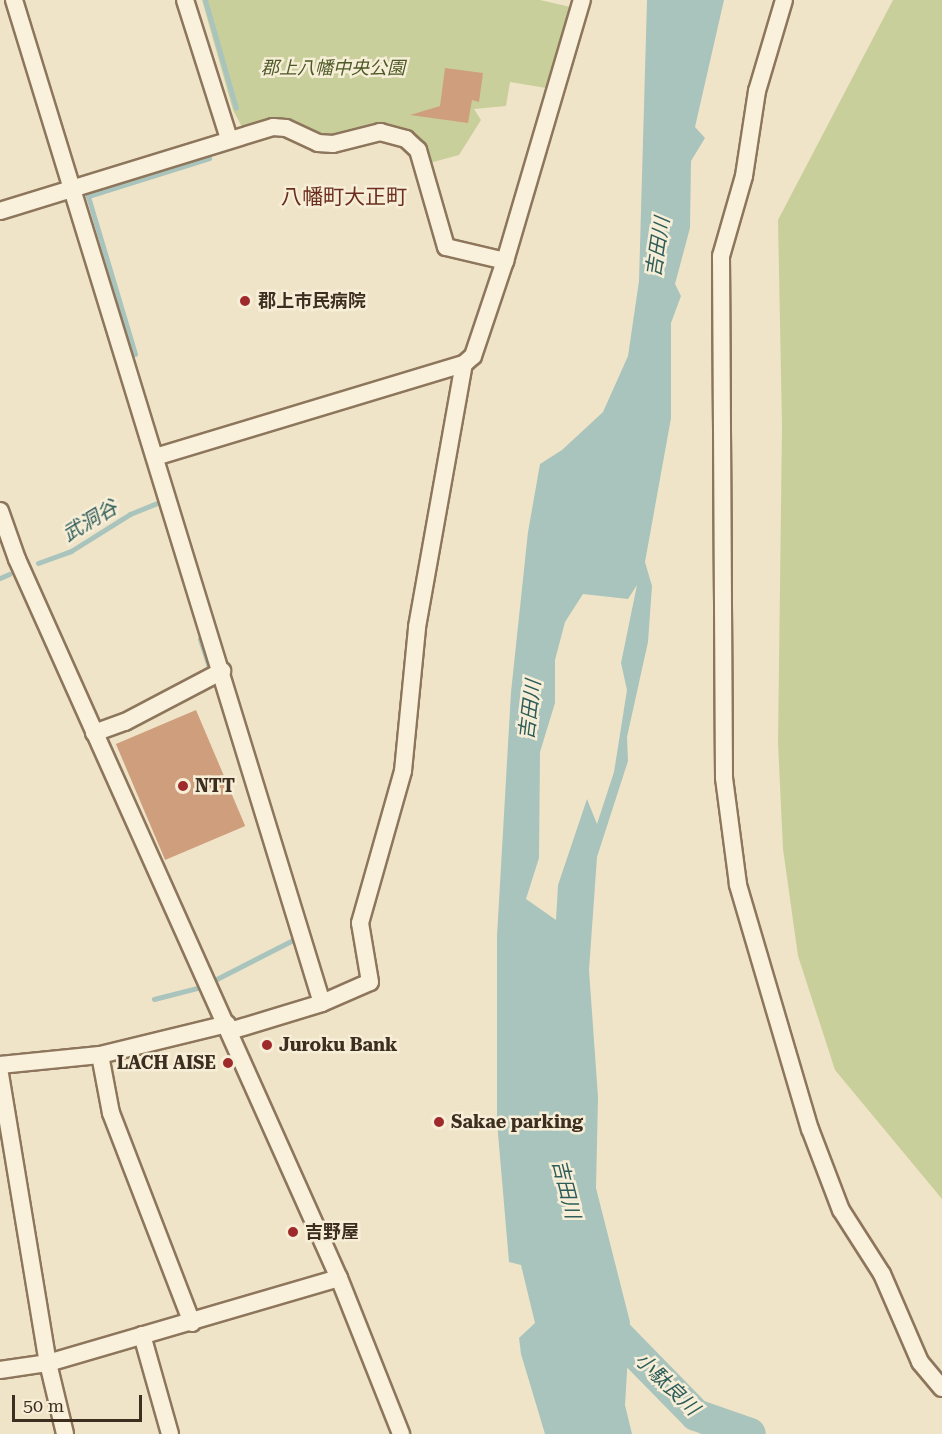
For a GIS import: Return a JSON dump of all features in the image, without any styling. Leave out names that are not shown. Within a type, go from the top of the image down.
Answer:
[{"type":"street","points":[[14,0],[69,192],[222,671],[322,1003]]},
{"type":"street","points":[[185,0],[229,139]]},
{"type":"street","points":[[155,457],[464,364],[473,356],[505,261],[582,0]]},
{"type":"street","points":[[784,0],[757,91],[744,176],[721,256],[724,778],[738,885],[810,1129],[842,1210],[882,1274],[920,1362],[942,1388]]},
{"type":"street","points":[[0,211],[69,192],[229,139],[273,127],[333,144],[380,132],[394,134],[418,150],[446,247],[505,261]]},
{"type":"street","points":[[0,1065],[100,1055],[228,1027],[322,1003],[370,982],[360,923],[403,771],[417,627],[464,364]]},
{"type":"street","points":[[0,511],[17,560],[339,1278],[401,1434]]},
{"type":"street","points":[[94,733],[125,722],[222,671]]},
{"type":"street","points":[[100,1055],[111,1113],[192,1323]]},
{"type":"street","points":[[0,1074],[48,1363],[65,1434]]},
{"type":"street","points":[[0,1370],[48,1363],[142,1335],[192,1323],[339,1278]]},
{"type":"street","points":[[142,1335],[170,1434]]},
{"type":"green space","name":"郡上八幡中央公園","points":[[202,0],[540,0],[575,8],[552,89],[510,82],[506,106],[474,109],[481,120],[459,155],[426,164],[416,139],[394,127],[376,127],[334,136],[274,120],[242,127],[233,110]]},
{"type":"green space","points":[[893,0],[942,0],[942,1199],[835,1070],[798,956],[783,849],[778,743],[782,426],[778,220]]},
{"type":"water","name":"吉田川","points":[[647,0],[724,0],[695,127],[705,138],[691,161],[690,228],[675,284],[681,296],[671,323],[671,418],[645,562],[652,586],[648,642],[627,737],[628,761],[597,857],[589,970],[598,1097],[596,1188],[630,1322],[625,1405],[632,1434],[545,1434],[521,1354],[519,1338],[535,1323],[521,1265],[509,1262],[497,1122],[497,936],[511,692],[528,532],[540,464],[562,450],[603,412],[628,356],[639,281]],"holes":[[[637,585],[621,663],[627,690],[614,772],[597,824],[587,799],[558,885],[556,920],[526,899],[539,858],[540,752],[555,703],[555,660],[565,622],[583,594],[628,599]]]},
{"type":"building","points":[[445,68],[483,73],[479,102],[472,100],[468,123],[410,115],[440,106]]},
{"type":"building","name":"NTT","points":[[196,710],[245,826],[165,860],[116,744]]},
{"type":"waterway","points":[[205,0],[236,108]]},
{"type":"waterway","points":[[135,354],[88,196],[209,158]]},
{"type":"waterway","name":"武洞谷","points":[[38,563],[71,551],[130,514],[157,503]]},
{"type":"waterway","name":"武洞谷","points":[[0,578],[9,574]]},
{"type":"waterway","points":[[200,639],[209,666]]},
{"type":"waterway","points":[[154,999],[201,987],[295,939]]},
{"type":"waterway","name":"小駄良川","points":[[600,1317],[696,1415],[750,1434]]},
{"type":"place","name":"郡上市民病院","points":[[245,301]]},
{"type":"place","name":"NTT","points":[[183,786]]},
{"type":"place","name":"Juroku Bank","points":[[267,1045]]},
{"type":"place","name":"LACH AISE","points":[[228,1063]]},
{"type":"place","name":"Sakae parking","points":[[439,1122]]},
{"type":"place","name":"吉野屋","points":[[293,1232]]},
{"type":"district","name":"八幡町大正町","points":[[344,197]]}]
